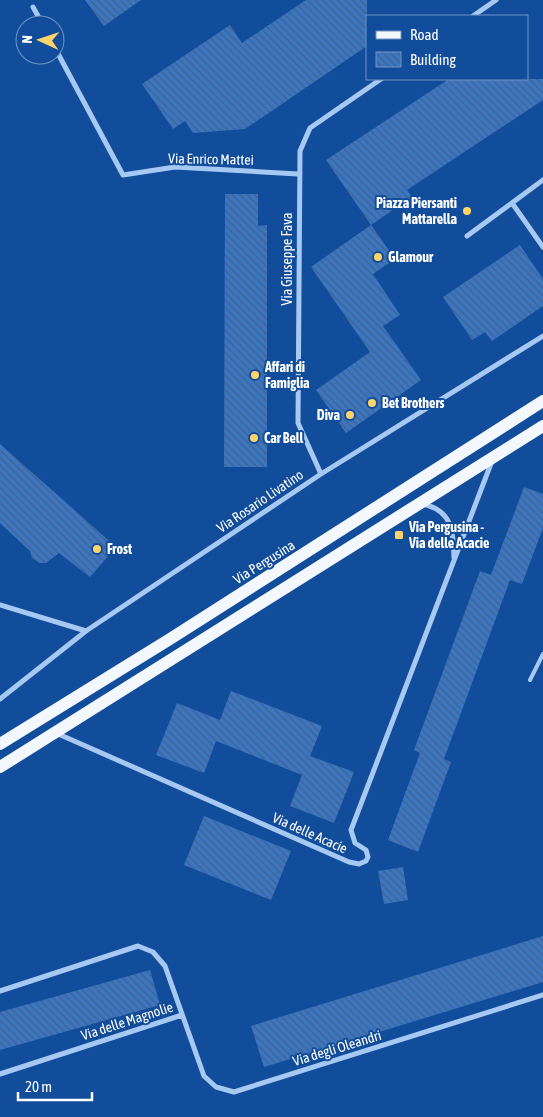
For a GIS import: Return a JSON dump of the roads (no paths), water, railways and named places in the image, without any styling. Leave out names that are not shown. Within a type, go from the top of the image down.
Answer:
[{"type":"main road","name":"Via Pergusina","points":[[0,744],[170,639],[543,402]]},
{"type":"main road","points":[[0,767],[543,426]]},
{"type":"street","points":[[474,15],[496,0]]},
{"type":"street","points":[[33,7],[37,15]]},
{"type":"street","name":"Via Enrico Mattei","points":[[64,65],[123,175],[175,167],[298,174]]},
{"type":"street","name":"Via Giuseppe Fava","points":[[321,474],[298,423],[298,174],[300,151],[310,128],[380,80]]},
{"type":"street","points":[[467,236],[543,180]]},
{"type":"street","points":[[512,203],[543,247]]},
{"type":"street","name":"Via Rosario Livatino","points":[[0,699],[86,631],[321,474],[543,336]]},
{"type":"street","points":[[454,562],[494,457]]},
{"type":"street","points":[[420,503],[441,510],[448,520],[454,538],[454,562]]},
{"type":"street","name":"Via delle Acacie","points":[[56,732],[349,862],[359,864],[366,861],[368,857],[366,850],[355,843],[351,830],[454,562]]},
{"type":"street","points":[[0,605],[86,631]]},
{"type":"street","name":"Via delle Magnolie","points":[[0,992],[138,946],[153,952],[165,966],[182,1015],[0,1074]]},
{"type":"street","name":"Via degli Oleandri","points":[[182,1015],[204,1076],[216,1087],[234,1092],[543,995]]},
{"type":"lane","points":[[530,680],[543,654]]},
{"type":"place","name":"Piazza Piersanti Mattarella","points":[[467,211]]},
{"type":"place","name":"Glamour","points":[[378,257]]},
{"type":"place","name":"Affari di Famiglia","points":[[255,375]]},
{"type":"place","name":"Bet Brothers","points":[[372,403]]},
{"type":"place","name":"Diva","points":[[350,415]]},
{"type":"place","name":"Car Bell","points":[[254,438]]},
{"type":"place","name":"Via Pergusina - Via delle Acacie","points":[[399,535]]},
{"type":"place","name":"Frost","points":[[97,549]]}]
